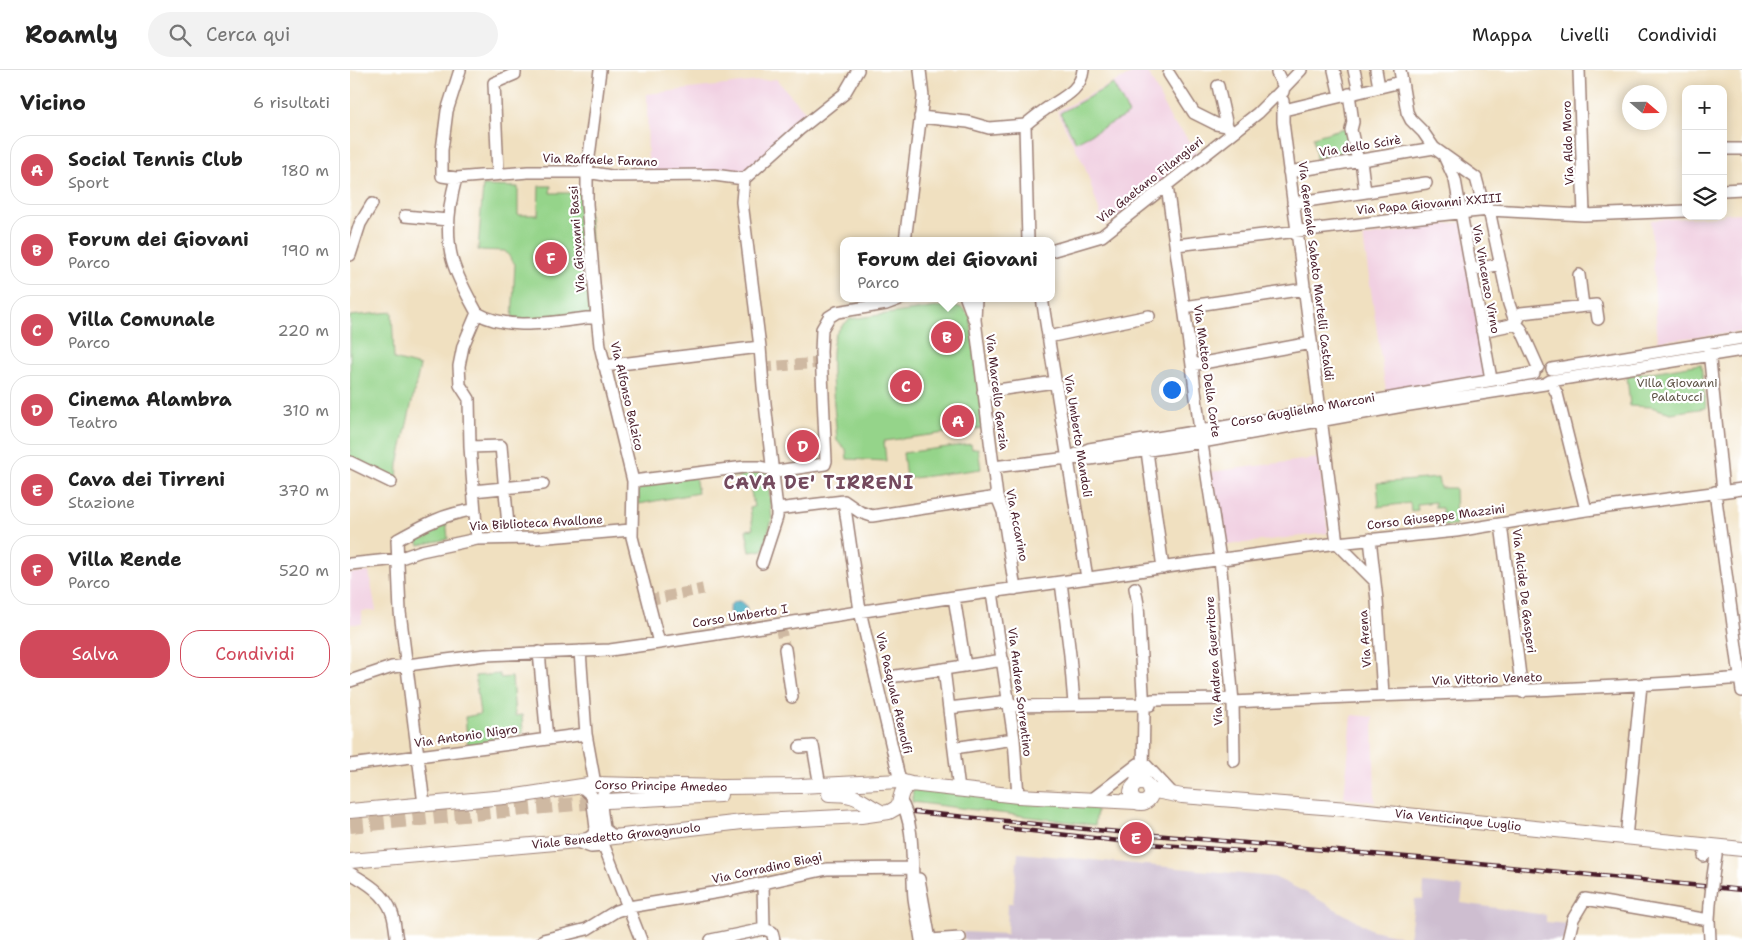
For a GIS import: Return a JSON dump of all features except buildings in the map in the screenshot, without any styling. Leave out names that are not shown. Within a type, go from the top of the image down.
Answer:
[{"type":"main road","name":"Corso Principe Amedeo","points":[[350,811],[517,796],[588,785],[722,787],[906,783],[1018,796],[1096,800]]},
{"type":"main road","points":[[607,801],[767,794],[851,795],[885,814],[896,808],[906,783]]},
{"type":"main road","points":[[884,784],[895,790],[900,798]]},
{"type":"main road","points":[[767,794],[820,786]]},
{"type":"main road","name":"Via Venticinque Luglio","points":[[1096,800],[1126,790],[1348,809],[1626,838],[1704,850],[1741,849]]},
{"type":"main road","name":"Viale Benedetto Gravagnuolo","points":[[350,861],[580,841],[742,822],[885,814]]},
{"type":"street","points":[[460,70],[447,111],[442,150],[442,176],[456,178],[451,196],[448,220],[452,259],[462,285],[477,313],[486,318],[508,323],[536,323],[597,317]]},
{"type":"street","points":[[498,173],[494,83],[515,74],[515,70]]},
{"type":"street","name":"Via Giovanni Bassi","points":[[597,317],[588,212],[587,172],[600,70]]},
{"type":"street","points":[[762,563],[777,517],[777,510],[760,347],[742,202],[744,179],[800,128],[844,94],[858,70]]},
{"type":"street","points":[[905,237],[923,97],[920,70]]},
{"type":"street","points":[[920,117],[968,122],[989,128],[1025,125],[1072,92],[1079,82],[1083,70]]},
{"type":"street","name":"Via Gaetano Filangieri","points":[[1055,250],[1102,236],[1167,186],[1230,129],[1280,103],[1301,70]]},
{"type":"street","points":[[1334,70],[1349,94]]},
{"type":"street","points":[[1354,70],[1349,94],[1353,122],[1351,130],[1365,192]]},
{"type":"street","points":[[1376,70],[1379,87]]},
{"type":"street","name":"Via Aldo Moro","points":[[1579,70],[1584,215]]},
{"type":"street","name":"Via Generale Sabato Martelli Castaldi","points":[[1276,71],[1337,544]]},
{"type":"street","points":[[1169,74],[1194,113],[1230,129]]},
{"type":"street","points":[[1280,103],[1349,94],[1379,87],[1401,76],[1407,112],[1411,120],[1423,132],[1434,148],[1476,178],[1483,204],[1489,210],[1509,304],[1516,324],[1521,329],[1536,370],[1535,378],[1551,378]]},
{"type":"street","points":[[1218,86],[1230,129]]},
{"type":"street","points":[[1025,125],[1028,237]]},
{"type":"street","name":"Via dello Scirè","points":[[1289,172],[1434,148]]},
{"type":"street","points":[[1727,149],[1742,149]]},
{"type":"street","name":"Via Vincenzo Virno","points":[[1444,156],[1455,180],[1491,379]]},
{"type":"street","name":"Via Raffaele Farano","points":[[456,178],[498,173],[587,172],[611,176],[714,175],[744,179]]},
{"type":"street","points":[[1293,203],[1426,183]]},
{"type":"street","name":"Via Matteo Della Corte","points":[[1167,186],[1201,437],[1220,559]]},
{"type":"street","points":[[1727,190],[1742,188]]},
{"type":"street","points":[[350,255],[360,224],[372,204]]},
{"type":"street","name":"Via Papa Giovanni XXIII","points":[[1176,246],[1489,210],[1584,215],[1682,211]]},
{"type":"street","points":[[406,216],[448,220]]},
{"type":"street","points":[[1472,270],[1501,264]]},
{"type":"street","points":[[1579,275],[1583,306]]},
{"type":"street","points":[[1184,306],[1304,289]]},
{"type":"street","points":[[772,469],[777,466],[818,461],[821,459],[816,338],[820,320],[829,310],[835,307],[866,302]]},
{"type":"street","points":[[633,482],[745,467],[777,471],[822,466],[826,461],[821,352],[822,328],[829,317],[838,312],[891,302]]},
{"type":"street","points":[[969,302],[974,320]]},
{"type":"street","points":[[974,320],[976,302]]},
{"type":"street","name":"Via Umberto Mandoli","points":[[1043,302],[1087,578]]},
{"type":"street","points":[[1516,324],[1521,313],[1596,305],[1598,319]]},
{"type":"street","points":[[477,313],[463,346],[459,366],[460,385],[470,399],[470,447],[477,539]]},
{"type":"street","points":[[1048,337],[1149,316]]},
{"type":"street","name":"Via Alfonso Balzico","points":[[597,317],[604,366],[633,482],[631,530],[659,643]]},
{"type":"street","name":"Via Marcello Garzia","points":[[974,320],[993,467]]},
{"type":"street","points":[[1482,331],[1516,324]]},
{"type":"street","name":"Corso Guglielmo Marconi","points":[[1390,403],[1442,401],[1742,338]]},
{"type":"street","points":[[1192,364],[1311,343]]},
{"type":"street","points":[[1708,344],[1719,492],[1742,691]]},
{"type":"street","points":[[604,366],[760,347]]},
{"type":"street","name":"Corso Guglielmo Marconi","points":[[1592,369],[1710,356],[1742,350]]},
{"type":"street","points":[[1536,370],[1544,365],[1557,394],[1586,510]]},
{"type":"street","name":"Corso Guglielmo Marconi","points":[[993,467],[1068,458],[1089,449],[1146,445],[1201,437],[1390,403],[1440,388],[1536,370]]},
{"type":"street","points":[[983,392],[1055,382]]},
{"type":"street","points":[[1440,388],[1442,401]]},
{"type":"street","points":[[1146,445],[1163,568]]},
{"type":"street","points":[[470,447],[501,446],[509,538]]},
{"type":"street","points":[[350,462],[391,482]]},
{"type":"street","name":"Via Accarino","points":[[993,467],[998,497],[1003,512],[1015,588]]},
{"type":"street","points":[[473,491],[543,484]]},
{"type":"street","name":"Corso Giuseppe Mazzini","points":[[1134,573],[1220,559],[1366,540],[1456,531],[1586,510],[1742,489]]},
{"type":"street","points":[[777,510],[844,501],[860,512],[872,516],[998,497]]},
{"type":"street","name":"Via Pasquale Atenolfi","points":[[844,501],[860,611],[906,783]]},
{"type":"street","name":"Via Biblioteca Avallone","points":[[474,510],[444,516],[397,540],[398,559],[421,551],[477,539],[537,538],[631,530]]},
{"type":"street","name":"Via Alcide De Gasperi","points":[[1501,524],[1522,692]]},
{"type":"street","points":[[1354,560],[1353,551],[1355,546],[1366,540]]},
{"type":"street","name":"Via Arena","points":[[1366,540],[1374,580],[1383,695]]},
{"type":"street","points":[[1337,544],[1374,580]]},
{"type":"street","points":[[350,564],[398,559],[400,612],[424,804]]},
{"type":"street","name":"Via Andrea Guerritore","points":[[1220,559],[1233,702],[1234,761]]},
{"type":"street","name":"Corso Umberto I","points":[[350,681],[392,667],[485,655],[610,650],[1015,588],[1134,573]]},
{"type":"street","points":[[1061,582],[1074,704]]},
{"type":"street","points":[[1135,588],[1138,604],[1141,704],[1141,763],[1143,774],[1141,792]]},
{"type":"street","name":"Via Andrea Sorrentino","points":[[992,592],[1014,739],[1018,796]]},
{"type":"street","points":[[954,597],[965,666]]},
{"type":"street","points":[[785,649],[792,697]]},
{"type":"street","points":[[580,651],[588,785],[592,796],[596,828],[592,835],[580,841]]},
{"type":"street","points":[[539,652],[547,738]]},
{"type":"street","points":[[896,676],[1003,660]]},
{"type":"street","points":[[944,669],[960,790]]},
{"type":"street","name":"Via Vittorio Veneto","points":[[949,708],[1009,704],[1141,704],[1157,707],[1227,706],[1233,702],[1383,695],[1522,692],[1741,678]]},
{"type":"street","points":[[1626,838],[1641,685]]},
{"type":"street","name":"Via Antonio Nigro","points":[[350,765],[586,734]]},
{"type":"street","points":[[954,748],[1014,739]]},
{"type":"street","points":[[800,747],[813,746],[820,786]]},
{"type":"street","points":[[1141,763],[1174,795]]},
{"type":"street","points":[[1096,800],[1141,763]]},
{"type":"street","points":[[610,785],[602,791],[601,797],[604,829],[612,835],[619,836]]},
{"type":"street","points":[[900,798],[910,823],[914,900],[921,940]]},
{"type":"street","points":[[885,814],[898,816],[910,823]]},
{"type":"street","points":[[580,841],[591,847],[604,846],[641,940]]},
{"type":"street","points":[[1712,873],[1727,854],[1741,849]]},
{"type":"street","points":[[1704,850],[1712,873],[1709,920],[1712,938]]},
{"type":"street","points":[[912,851],[918,870],[930,940],[960,938]]},
{"type":"street","points":[[363,881],[363,864],[370,859]]},
{"type":"street","name":"Via Corradino Biagi","points":[[543,940],[587,929],[616,911],[629,907],[731,890],[827,869],[912,868]]},
{"type":"street","points":[[350,873],[381,895],[388,904],[397,940]]},
{"type":"street","points":[[763,883],[764,929]]},
{"type":"street","points":[[1568,940],[1573,919],[1585,899],[1709,920]]},
{"type":"street","points":[[711,940],[764,929],[772,932],[774,940]]},
{"type":"shaded area","points":[[1139,70],[1147,70],[1172,122],[1182,131],[1198,154],[1113,221],[1104,226],[1085,167],[1057,111]]},
{"type":"shaded area","points":[[776,79],[809,116],[745,174],[648,172],[647,94]]},
{"type":"shaded area","points":[[1742,213],[1742,332],[1658,341],[1651,220],[1682,218],[1682,220],[1727,220],[1727,214]]},
{"type":"shaded area","points":[[1462,222],[1491,379],[1387,398],[1363,237]]},
{"type":"shaded area","points":[[1319,458],[1328,533],[1219,546],[1210,472]]},
{"type":"shaded area","points":[[369,572],[376,611],[362,611],[362,624],[350,624],[350,573]]},
{"type":"shaded area","points":[[1352,715],[1373,717],[1375,802],[1344,798]]},
{"type":"shaded area","points":[[1018,853],[1274,877],[1307,893],[1372,930],[1409,938],[1415,899],[1423,900],[1424,883],[1463,887],[1461,903],[1546,915],[1546,922],[1568,924],[1565,940],[964,940],[963,932],[1007,934],[1008,903],[1013,903]]},
{"type":"green space","points":[[1113,84],[1129,114],[1076,142],[1060,113]]},
{"type":"green space","points":[[1344,128],[1349,131],[1353,158],[1317,164],[1313,137]]},
{"type":"green space","points":[[483,186],[518,187],[518,215],[538,215],[539,186],[551,186],[550,193],[587,193],[597,317],[512,323],[515,264],[505,251],[478,250]]},
{"type":"green space","points":[[952,305],[962,308],[970,316],[984,428],[884,441],[886,461],[847,459],[846,449],[837,441],[833,387],[833,345],[838,331],[850,319]]},
{"type":"green space","points":[[392,312],[394,359],[420,366],[398,464],[397,480],[350,456],[350,316]]},
{"type":"green space","name":"Villa Giovanni Palatucci","points":[[1701,364],[1706,408],[1671,413],[1651,407],[1630,406],[1627,376]]},
{"type":"green space","points":[[971,444],[972,449],[978,448],[981,469],[906,479],[903,453]]},
{"type":"green space","points":[[730,471],[767,471],[772,519],[763,550],[750,552],[746,530],[753,529],[750,508],[754,507],[749,481],[740,482],[739,476],[731,477]]},
{"type":"green space","points":[[695,476],[698,493],[639,504],[638,484]]},
{"type":"green space","points":[[1438,478],[1440,488],[1455,488],[1456,526],[1444,526],[1442,508],[1435,508],[1435,502],[1417,504],[1418,510],[1411,511],[1410,503],[1377,507],[1379,504],[1377,483]]},
{"type":"green space","points":[[446,518],[448,539],[419,545],[415,533]]},
{"type":"green space","points":[[500,674],[500,678],[512,677],[515,716],[522,715],[523,733],[499,734],[499,741],[468,747],[465,717],[480,714],[475,676]]},
{"type":"green space","points":[[913,789],[1093,806],[1097,810],[1095,825],[912,802]]},
{"type":"water","points":[[738,601],[744,604],[747,610],[744,616],[738,619],[732,616],[729,610],[732,604]]},
{"type":"tunnel","points":[[762,367],[822,363]]},
{"type":"tunnel","points":[[648,600],[703,589]]},
{"type":"tunnel","points":[[780,626],[785,649]]},
{"type":"tunnel","points":[[350,826],[606,801]]},
{"type":"railway","points":[[915,812],[1742,890]]},
{"type":"railway","points":[[1005,828],[1137,843],[1254,852]]},
{"type":"place","name":"Villa Rende","points":[[551,258]]},
{"type":"place","name":"Forum dei Giovani","points":[[947,337]]},
{"type":"place","name":"Villa Comunale","points":[[906,386]]},
{"type":"place","name":"Social Tennis Club","points":[[958,421]]},
{"type":"place","name":"Cinema Alambra","points":[[803,446]]},
{"type":"place","name":"Cava dei Tirreni","points":[[1136,838]]},
{"type":"district","name":"CAVA DE' TIRRENI","points":[[819,483]]}]
